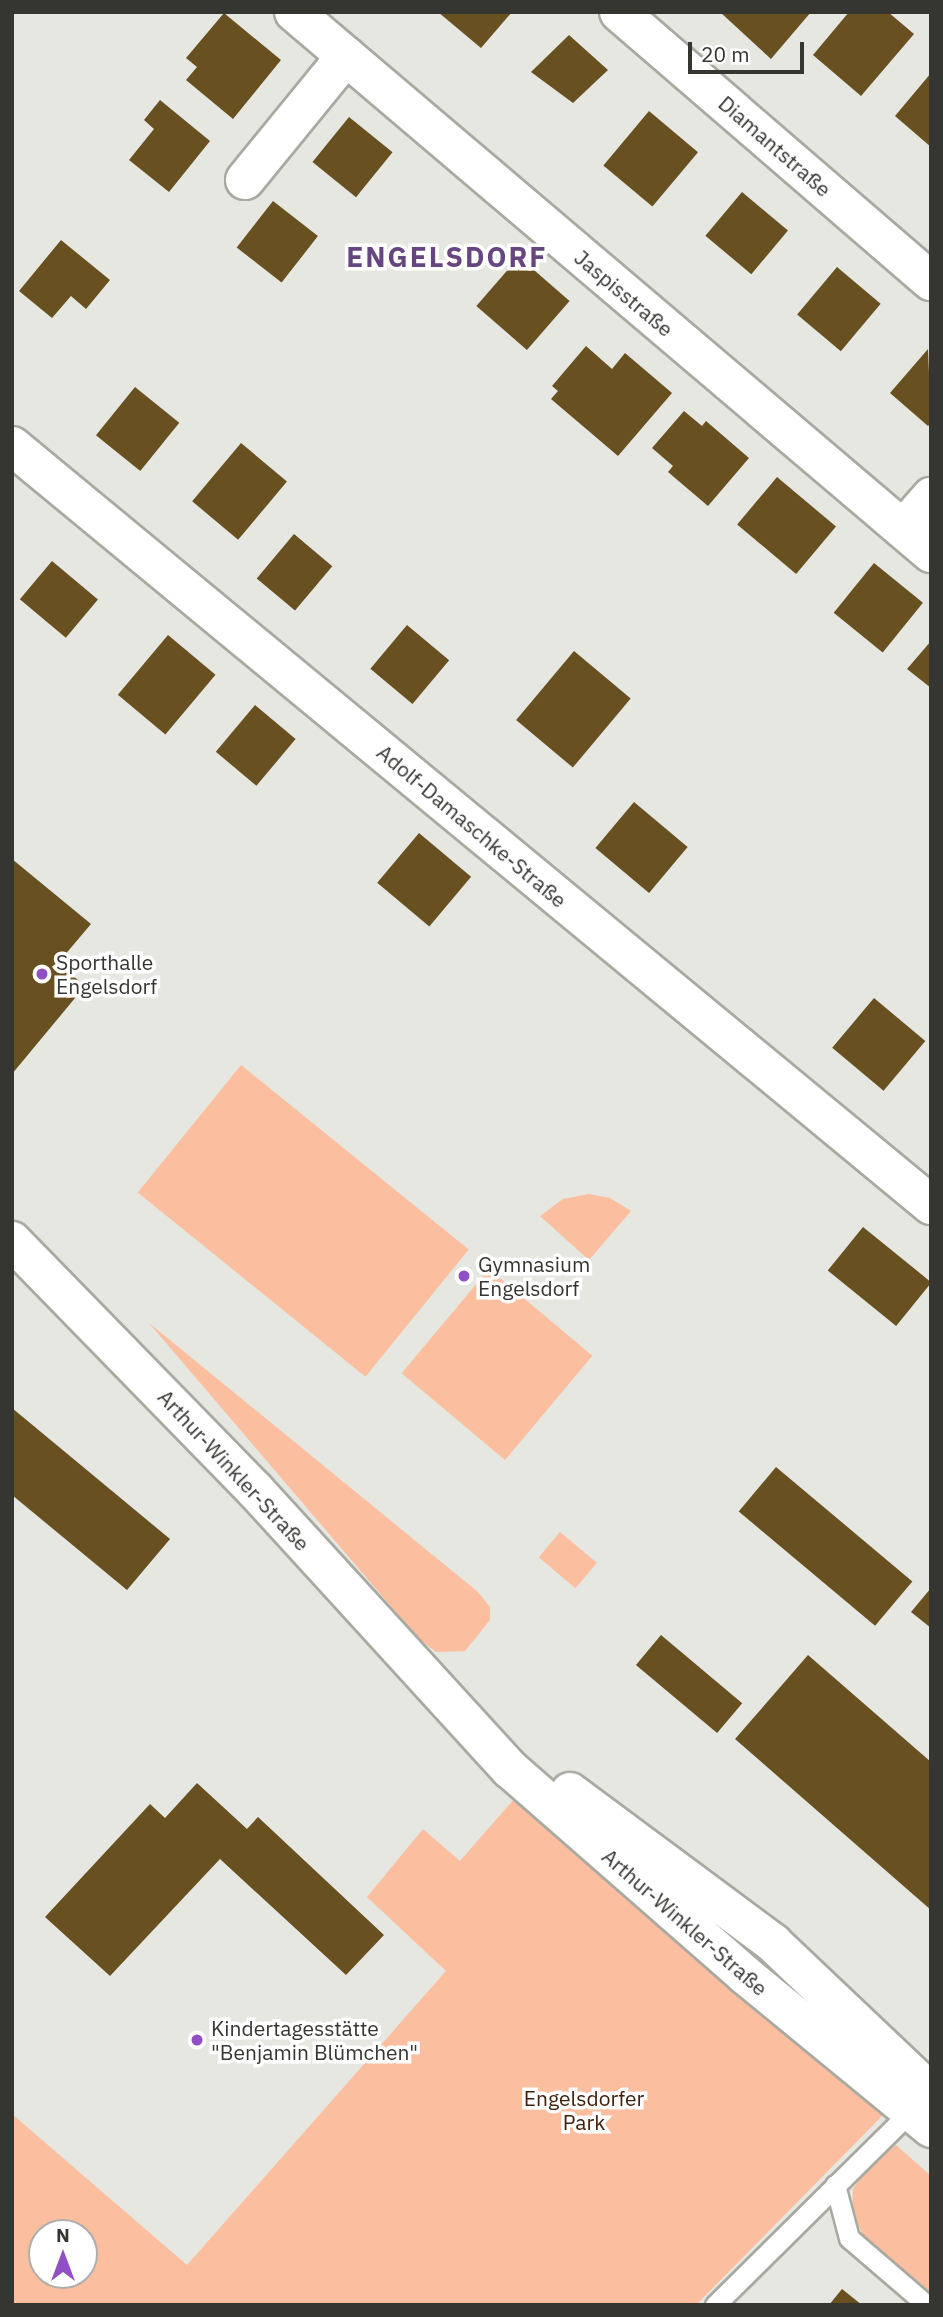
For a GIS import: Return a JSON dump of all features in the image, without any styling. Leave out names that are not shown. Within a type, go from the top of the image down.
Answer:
[{"type":"street","name":"Jaspisstraße","points":[[295,12],[917,541],[931,497]]},
{"type":"street","name":"Diamantstraße","points":[[619,12],[931,281]]},
{"type":"street","points":[[246,180],[346,56]]},
{"type":"street","name":"Adolf-Damaschke-Straße","points":[[17,460],[931,1205]]},
{"type":"street","name":"Arthur-Winkler-Straße","points":[[12,1241],[255,1490],[520,1778],[745,1975],[924,2111]]},
{"type":"lane","points":[[715,2305],[835,2185],[924,2111]]},
{"type":"lane","points":[[835,2185],[849,2238],[927,2305]]},
{"type":"green space","points":[[241,1065],[469,1249],[365,1377],[138,1192]]},
{"type":"green space","points":[[589,1194],[610,1198],[631,1211],[589,1260],[540,1216],[563,1199]]},
{"type":"green space","points":[[489,1269],[592,1356],[505,1460],[402,1373]]},
{"type":"green space","points":[[149,1323],[478,1592],[490,1607],[490,1620],[465,1651],[436,1652],[418,1638]]},
{"type":"green space","points":[[560,1532],[597,1563],[576,1588],[539,1557]]},
{"type":"green space","name":"Engelsdorfer Park","points":[[516,1797],[887,2111],[696,2305],[12,2305],[12,2114],[187,2265],[446,1971],[367,1897],[423,1829],[460,1861]]},
{"type":"green space","points":[[896,2145],[931,2176],[931,2293],[863,2235],[852,2213],[853,2189],[871,2163]]},
{"type":"building","points":[[438,12],[512,12],[481,48]]},
{"type":"building","points":[[720,12],[811,12],[771,59]]},
{"type":"building","points":[[849,12],[888,12],[914,34],[861,96],[813,55]]},
{"type":"building","points":[[224,13],[281,60],[233,119],[186,80],[197,67],[186,58]]},
{"type":"building","points":[[569,35],[608,70],[573,103],[531,72]]},
{"type":"building","points":[[931,73],[931,147],[895,116]]},
{"type":"building","points":[[160,100],[210,141],[169,192],[129,160],[154,129],[144,120]]},
{"type":"building","points":[[649,111],[698,152],[652,207],[603,165]]},
{"type":"building","points":[[349,117],[393,152],[356,197],[312,162]]},
{"type":"building","points":[[742,192],[788,231],[751,274],[705,236]]},
{"type":"building","points":[[273,201],[318,236],[282,283],[237,247]]},
{"type":"building","points":[[61,240],[110,280],[86,309],[71,296],[52,318],[19,291]]},
{"type":"building","points":[[519,257],[570,301],[527,350],[476,306]]},
{"type":"building","points":[[837,267],[881,304],[841,351],[797,314]]},
{"type":"building","points":[[586,346],[612,369],[625,353],[672,393],[618,456],[551,399],[558,391],[552,386]]},
{"type":"building","points":[[928,349],[931,423],[928,426],[890,393]]},
{"type":"building","points":[[135,387],[179,423],[140,471],[96,435]]},
{"type":"building","points":[[684,411],[702,426],[706,421],[749,458],[708,506],[668,472],[673,466],[652,448]]},
{"type":"building","points":[[241,443],[287,482],[238,540],[192,501]]},
{"type":"building","points":[[777,477],[836,526],[796,574],[737,524]]},
{"type":"building","points":[[294,534],[332,566],[295,611],[257,578]]},
{"type":"building","points":[[52,561],[98,600],[66,638],[20,599]]},
{"type":"building","points":[[874,563],[923,603],[883,652],[834,613]]},
{"type":"building","points":[[407,625],[449,660],[412,704],[370,669]]},
{"type":"building","points":[[168,635],[215,675],[165,735],[118,695]]},
{"type":"building","points":[[931,641],[931,688],[907,669]]},
{"type":"building","points":[[574,651],[631,699],[573,768],[516,720]]},
{"type":"building","points":[[255,705],[296,739],[256,786],[216,752]]},
{"type":"building","points":[[634,802],[688,847],[649,893],[595,848]]},
{"type":"building","points":[[419,833],[471,877],[429,927],[377,883]]},
{"type":"building","name":"Sporthalle Engelsdorf","points":[[12,859],[91,924],[58,963],[85,986],[12,1074]]},
{"type":"building","points":[[874,998],[925,1041],[884,1091],[832,1048]]},
{"type":"building","points":[[863,1227],[931,1282],[896,1326],[828,1271]]},
{"type":"building","points":[[12,1408],[170,1539],[127,1590],[12,1495]]},
{"type":"building","points":[[776,1467],[912,1581],[875,1626],[739,1511]]},
{"type":"building","points":[[931,1588],[931,1628],[911,1612]]},
{"type":"building","points":[[661,1635],[742,1703],[717,1733],[636,1665]]},
{"type":"building","points":[[808,1655],[931,1762],[931,1910],[735,1739]]},
{"type":"building","points":[[197,1783],[247,1829],[258,1817],[384,1935],[346,1975],[220,1859],[110,1976],[45,1917],[150,1804],[165,1818]]},
{"type":"building","points":[[842,2289],[862,2305],[829,2305]]},
{"type":"place","name":"Sporthalle Engelsdorf","points":[[42,974]]},
{"type":"place","name":"Gymnasium Engelsdorf","points":[[464,1276]]},
{"type":"place","name":"Kindertagesstätte \"Benjamin Blümchen\"","points":[[197,2040]]},
{"type":"district","name":"ENGELSDORF","points":[[447,257]]}]
